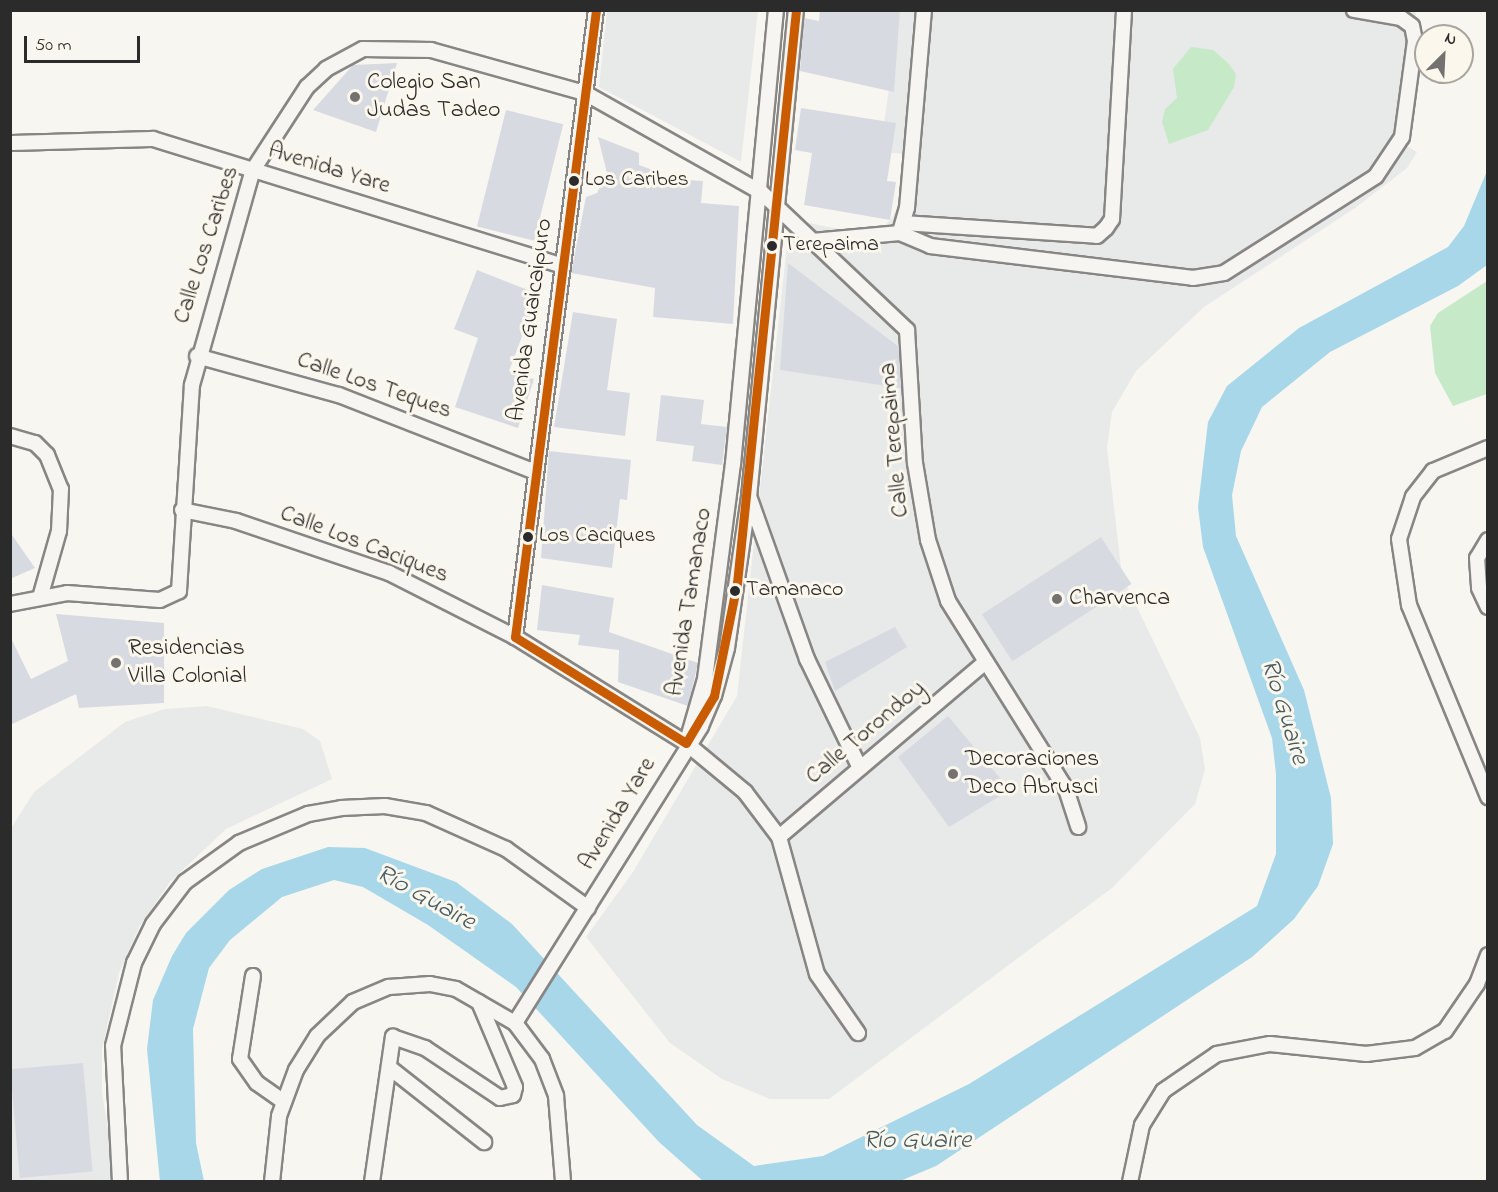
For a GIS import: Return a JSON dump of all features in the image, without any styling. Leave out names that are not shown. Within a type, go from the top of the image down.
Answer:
[{"type":"street","name":"Avenida Guaicaipuro","points":[[515,637],[559,265],[596,10]]},
{"type":"street","name":"Avenida Tamanaco","points":[[686,742],[705,679],[714,614],[761,192],[777,10]]},
{"type":"street","name":"Avenida Tamanaco","points":[[686,742],[710,709],[727,648],[750,497],[796,10]]},
{"type":"street","points":[[901,228],[924,10]]},
{"type":"street","points":[[812,241],[901,228],[1097,236],[1112,219],[1124,10]]},
{"type":"street","points":[[901,228],[930,246],[1193,278],[1224,273],[1376,176],[1402,137],[1414,52],[1412,26],[1401,18],[1354,10]]},
{"type":"street","name":"Calle Los Caribes","points":[[41,594],[160,600],[179,591],[182,571],[182,510],[197,357],[253,170],[318,75],[363,49],[431,50],[585,93],[761,192],[778,209]]},
{"type":"street","name":"Avenida Yare","points":[[10,143],[153,139],[559,265]]},
{"type":"street","name":"Calle Terepaima","points":[[778,209],[907,330],[915,463],[928,540],[948,601],[983,664],[1066,789],[1078,827]]},
{"type":"street","name":"Calle Los Teques","points":[[197,357],[339,395],[533,471]]},
{"type":"street","points":[[10,436],[35,444],[46,455],[61,489],[55,549],[41,594],[10,604]]},
{"type":"street","points":[[1488,448],[1433,471],[1413,497],[1399,539],[1409,605],[1488,797]]},
{"type":"street","points":[[750,497],[807,659],[860,768]]},
{"type":"street","name":"Calle Los Caciques","points":[[182,510],[245,524],[389,573],[515,637],[686,742],[745,792],[779,837],[817,974],[858,1033]]},
{"type":"street","points":[[1488,540],[1477,558],[1479,588],[1488,607]]},
{"type":"street","name":"Calle Torondoy","points":[[779,837],[983,664]]},
{"type":"street","name":"Avenida Yare","points":[[515,1023],[588,908],[686,742]]},
{"type":"street","points":[[120,1182],[113,1046],[134,963],[153,924],[184,882],[239,843],[308,814],[341,808],[385,806],[426,813],[506,849],[588,908]]},
{"type":"street","points":[[1130,1182],[1142,1125],[1163,1091],[1217,1054],[1270,1044],[1366,1054],[1416,1048],[1445,1031],[1477,984],[1488,955]]},
{"type":"street","points":[[253,976],[240,1059],[257,1083],[284,1102]]},
{"type":"street","points":[[272,1182],[284,1102],[317,1036],[353,1002],[389,987],[430,984],[456,989],[515,1023],[542,1059],[556,1096],[563,1182]]},
{"type":"street","points":[[372,1182],[393,1037],[424,1048],[500,1098],[513,1095],[515,1087],[479,1002]]},
{"type":"street","points":[[390,1068],[484,1142]]},
{"type":"shaded area","points":[[607,11],[758,11],[741,162],[599,87]]},
{"type":"shaded area","points":[[900,11],[1416,11],[1403,144],[1417,152],[1407,168],[1355,208],[1204,307],[1136,371],[1112,412],[1107,448],[1122,576],[1200,738],[1205,769],[1195,804],[1112,888],[829,1099],[770,1099],[722,1079],[670,1043],[586,937],[633,872],[737,696],[790,219],[853,232],[880,230],[892,218],[900,202],[905,154],[880,152]]},
{"type":"shaded area","points":[[207,706],[303,729],[320,741],[332,779],[226,829],[170,882],[139,927],[119,973],[102,1049],[102,1092],[116,1181],[11,1181],[10,830],[34,792],[125,722],[165,709]]},
{"type":"green space","points":[[1191,47],[1213,50],[1228,63],[1236,74],[1234,87],[1208,130],[1169,144],[1162,122],[1165,109],[1177,98],[1173,69]]},
{"type":"green space","points":[[1487,281],[1487,394],[1453,406],[1435,373],[1430,326],[1438,313]]},
{"type":"water","name":"Río Guaire","points":[[1487,171],[1487,265],[1458,286],[1330,352],[1262,407],[1241,451],[1232,495],[1236,536],[1304,690],[1331,798],[1333,844],[1318,886],[1294,919],[1252,957],[936,1166],[900,1181],[703,1181],[659,1142],[516,987],[428,925],[363,887],[334,880],[282,897],[230,940],[209,968],[193,1029],[196,1143],[204,1181],[160,1182],[147,1049],[153,1000],[172,956],[186,933],[229,890],[262,869],[328,847],[365,848],[456,882],[512,924],[697,1125],[754,1166],[823,1156],[969,1084],[1257,906],[1276,854],[1276,774],[1272,738],[1203,547],[1198,507],[1208,422],[1227,386],[1299,328],[1448,247],[1464,226]]},
{"type":"building","points":[[820,10],[900,10],[894,92],[800,71],[804,18],[819,21]]},
{"type":"building","name":"Colegio San Judas Tadeo","points":[[397,63],[376,132],[313,110],[353,65]]},
{"type":"building","points":[[801,108],[896,123],[887,181],[896,182],[890,220],[804,205],[812,153],[795,150]]},
{"type":"building","points":[[506,110],[563,124],[534,241],[477,226]]},
{"type":"building","points":[[598,137],[639,153],[639,165],[661,173],[660,178],[703,181],[701,203],[739,206],[733,324],[653,317],[655,288],[571,273],[586,197],[597,193],[607,173]]},
{"type":"building","points":[[788,263],[899,347],[901,388],[780,370]]},
{"type":"building","points":[[477,270],[538,294],[509,371],[534,379],[518,428],[455,407],[478,338],[454,329]]},
{"type":"building","points":[[573,312],[617,319],[607,390],[630,393],[625,436],[554,427]]},
{"type":"building","points":[[661,395],[704,400],[701,424],[727,427],[722,465],[692,461],[694,446],[656,441]]},
{"type":"building","points":[[549,451],[631,460],[627,500],[620,499],[612,568],[541,558]]},
{"type":"building","points":[[10,532],[35,568],[10,579]]},
{"type":"building","name":"Charvenca","points":[[1101,537],[1131,584],[1012,661],[982,614]]},
{"type":"building","points":[[542,585],[614,598],[609,632],[698,663],[688,706],[618,682],[619,650],[578,645],[580,635],[537,630]]},
{"type":"building","name":"Residencias Villa Colonial","points":[[56,614],[164,623],[164,703],[79,708],[76,694],[10,725],[10,636],[31,679],[68,661]]},
{"type":"building","points":[[895,627],[907,647],[835,691],[825,662]]},
{"type":"building","name":"Decoraciones Deco Abrusci","points":[[948,716],[1010,790],[949,827],[898,757]]},
{"type":"building","points":[[83,1063],[92,1172],[20,1178],[10,1069]]},
{"type":"transit line","points":[[596,10],[515,637],[686,743],[714,696],[737,583],[796,10]]},
{"type":"place","name":"Colegio San Judas Tadeo","points":[[355,97]]},
{"type":"place","name":"Los Caribes","points":[[574,181]]},
{"type":"place","name":"Terepaima","points":[[772,246]]},
{"type":"place","name":"Los Caciques","points":[[528,537]]},
{"type":"place","name":"Tamanaco","points":[[735,591]]},
{"type":"place","name":"Charvenca","points":[[1057,599]]},
{"type":"place","name":"Residencias Villa Colonial","points":[[116,663]]},
{"type":"place","name":"Decoraciones Deco Abrusci","points":[[953,774]]}]
